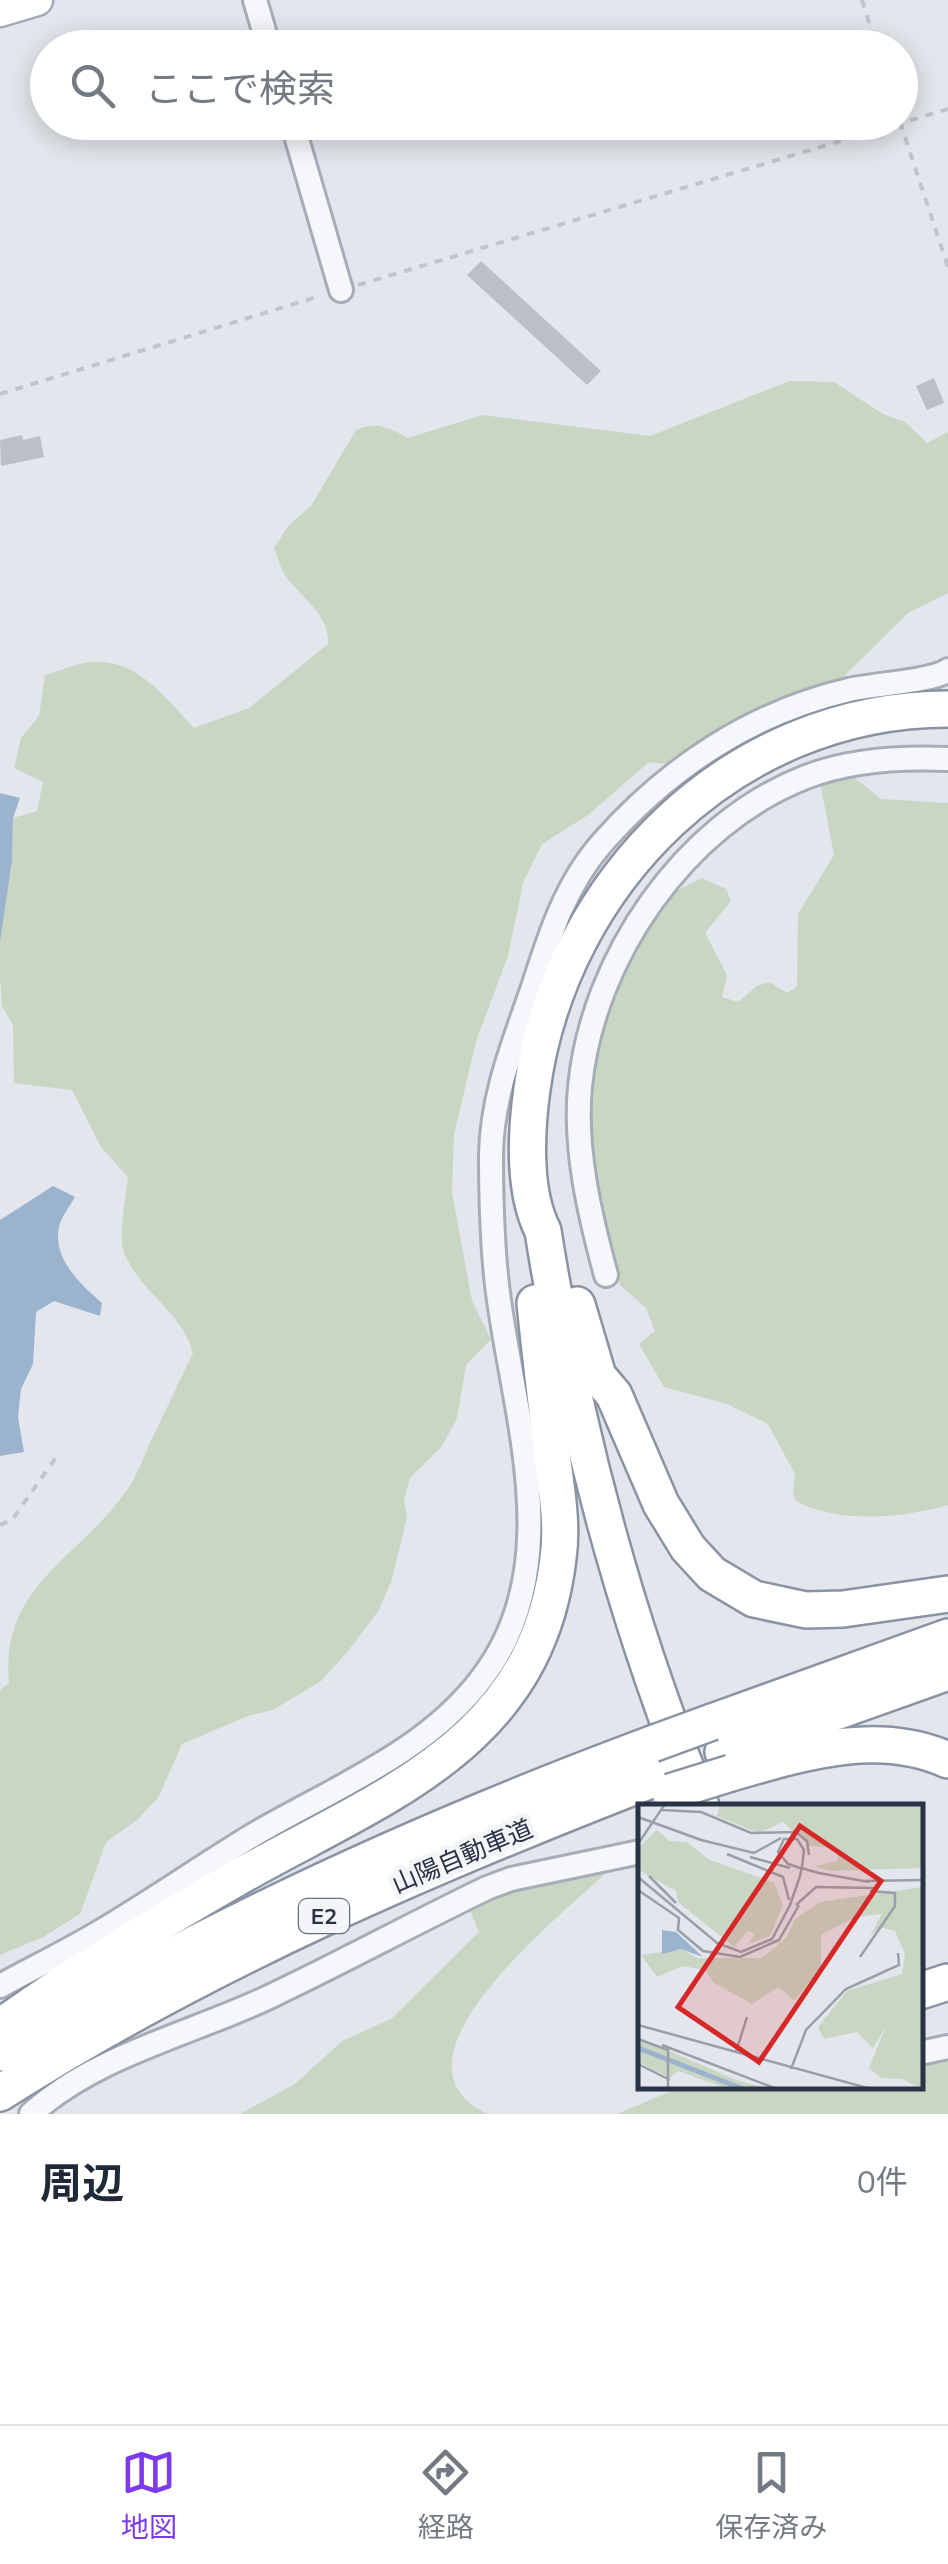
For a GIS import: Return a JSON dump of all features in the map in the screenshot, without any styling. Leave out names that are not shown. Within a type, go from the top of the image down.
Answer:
[{"type":"highway","points":[[0,2027],[182,1910],[425,1773],[468,1738],[513,1686],[544,1627],[559,1553],[559,1514],[528,1233],[534,1214],[528,1134],[538,1053],[558,988],[582,932],[623,869],[687,803],[767,751],[864,718],[948,709]]},
{"type":"highway","points":[[948,726],[898,730],[850,740],[790,759],[749,780],[670,842],[630,889],[597,941],[578,983],[555,1068],[551,1148],[568,1266],[598,1376],[614,1394],[676,1530],[703,1566],[731,1588],[769,1604],[806,1610],[842,1609],[948,1594]]},
{"type":"highway","points":[[534,1214],[543,1231],[574,1393],[612,1542],[667,1716],[672,1779],[722,1749],[797,1754],[854,1745],[906,1747],[948,1760]]},
{"type":"highway","points":[[598,1376],[594,1392],[599,1426],[628,1537],[658,1636],[718,1804]]},
{"type":"highway","name":"山陽自動車道","points":[[0,2093],[213,1970],[363,1898],[672,1779],[722,1749],[948,1638]]},
{"type":"highway","name":"山陽自動車道","points":[[722,1749],[948,1672]]},
{"type":"highway","name":"山陽自動車道","points":[[0,2053],[132,1976],[278,1901],[430,1832],[672,1779]]},
{"type":"highway","points":[[923,1990],[948,1982]]},
{"type":"highway","points":[[923,2009],[948,2002]]},
{"type":"main road","points":[[0,11],[36,0]]},
{"type":"street","points":[[255,0],[264,30]]},
{"type":"street","points":[[297,140],[341,290]]},
{"type":"street","points":[[0,1986],[92,1937],[214,1859],[401,1751],[457,1708],[490,1668],[520,1599],[530,1536],[524,1460],[496,1272],[492,1129],[502,1078],[561,906],[586,864],[613,831],[664,781],[709,748],[806,702],[888,682],[939,676],[948,670]]},
{"type":"street","points":[[606,1274],[587,1185],[580,1091],[598,1005],[635,925],[672,876],[708,840],[786,786],[815,774],[861,764],[948,759]]},
{"type":"street","points":[[31,2114],[56,2094],[114,2063],[269,1997],[487,1888],[510,1879],[638,1852]]},
{"type":"street","points":[[923,2052],[948,2047]]},
{"type":"path","points":[[862,0],[871,30]]},
{"type":"path","points":[[918,118],[948,110]]},
{"type":"path","points":[[0,394],[843,140]]},
{"type":"path","points":[[906,140],[948,267]]},
{"type":"path","points":[[0,1525],[12,1520],[57,1456]]},
{"type":"green space","points":[[789,381],[834,382],[883,414],[905,422],[927,443],[948,432],[948,593],[908,613],[833,687],[667,764],[649,762],[588,815],[542,844],[523,883],[508,956],[476,1041],[454,1135],[452,1192],[472,1301],[491,1339],[466,1365],[457,1418],[442,1446],[410,1478],[404,1501],[407,1517],[391,1582],[379,1610],[321,1681],[273,1710],[248,1716],[182,1744],[158,1798],[136,1821],[106,1842],[80,1914],[43,1937],[0,1955],[0,1690],[9,1683],[10,1649],[17,1620],[48,1574],[110,1512],[129,1487],[193,1353],[179,1324],[129,1263],[122,1234],[128,1177],[101,1147],[72,1090],[14,1083],[13,1025],[2,1006],[0,942],[12,861],[13,818],[37,811],[43,782],[14,768],[21,738],[39,716],[45,675],[91,662],[123,666],[149,682],[194,728],[249,708],[328,644],[325,624],[287,578],[274,548],[289,525],[311,506],[356,430],[363,427],[377,426],[408,438],[482,415],[650,436]]},
{"type":"green space","points":[[850,774],[881,799],[948,803],[948,1505],[871,1516],[832,1513],[796,1501],[795,1474],[768,1424],[727,1404],[664,1387],[639,1344],[655,1331],[646,1308],[620,1285],[607,1238],[591,1139],[595,1068],[605,1018],[626,962],[664,897],[702,878],[726,889],[731,901],[705,933],[727,975],[722,997],[738,1002],[757,986],[769,982],[787,993],[797,987],[798,914],[834,855],[820,782]]},
{"type":"green space","points":[[611,1868],[523,1950],[490,1987],[465,2024],[452,2059],[458,2090],[488,2114],[240,2114],[295,2084],[342,2041],[391,2019],[479,1932],[469,1908],[515,1888]]},
{"type":"green space","points":[[948,2054],[948,2114],[617,2114],[676,2089],[923,2089],[923,2060]]},
{"type":"water","points":[[0,793],[20,798],[13,818],[12,861],[0,942]]},
{"type":"water","points":[[53,1186],[75,1197],[60,1223],[60,1249],[77,1279],[102,1303],[100,1316],[54,1301],[36,1312],[33,1364],[21,1389],[18,1417],[24,1452],[0,1456],[0,1220]]},
{"type":"building","points":[[481,261],[601,371],[587,385],[467,275]]},
{"type":"building","points":[[934,378],[944,403],[927,410],[916,386]]},
{"type":"building","points":[[22,435],[23,440],[40,436],[44,457],[1,466],[0,440]]}]
